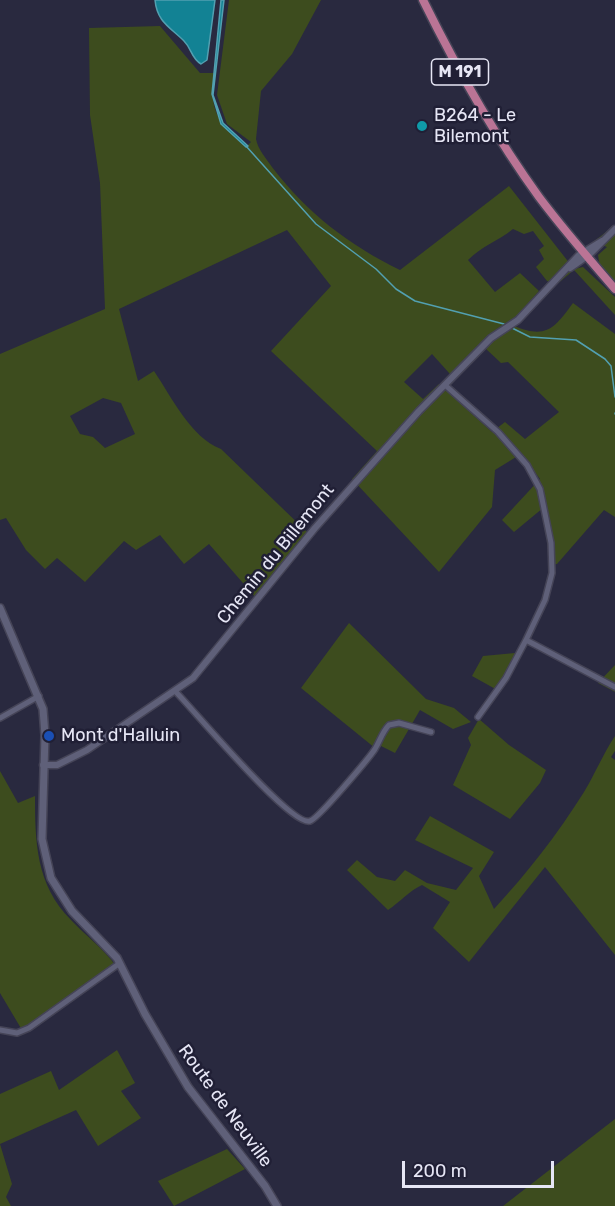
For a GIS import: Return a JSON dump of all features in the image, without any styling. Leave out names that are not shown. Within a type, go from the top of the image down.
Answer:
[{"type":"main road","name":"M 191","points":[[423,0],[480,107],[549,210],[583,256],[615,291]]},
{"type":"main road","name":"Route de Neuville","points":[[0,608],[39,696],[45,728],[38,834],[43,867],[64,907],[120,963],[149,1022],[188,1087],[265,1186],[277,1206]]},
{"type":"street","name":"Chemin du Billemont","points":[[43,765],[57,765],[87,750],[175,691],[202,668],[353,484],[487,341],[518,320],[561,274],[615,229]]},
{"type":"street","points":[[446,385],[498,432],[527,465],[540,489],[550,536],[552,573],[545,600],[506,678],[477,717]]},
{"type":"street","points":[[525,640],[615,687]]},
{"type":"street","points":[[175,691],[257,780],[293,814],[305,821],[314,819],[375,750],[389,725],[399,723],[431,732]]},
{"type":"street","points":[[0,718],[39,696]]},
{"type":"street","points":[[0,1030],[15,1033],[29,1028],[120,963]]},
{"type":"green space","points":[[229,0],[321,0],[292,54],[261,91],[257,143],[262,154],[285,184],[314,213],[346,239],[400,270],[509,186],[574,269],[583,267],[615,297],[615,315],[574,270],[556,285],[547,281],[536,267],[544,259],[539,250],[544,246],[533,231],[524,234],[513,229],[468,260],[495,292],[520,273],[539,291],[517,316],[488,335],[450,374],[432,354],[404,382],[423,399],[439,384],[492,432],[505,422],[525,439],[559,412],[508,362],[501,363],[485,348],[493,338],[514,326],[534,332],[548,329],[573,303],[615,334],[615,517],[604,510],[557,564],[550,565],[543,508],[514,532],[502,520],[540,479],[521,454],[495,470],[492,507],[439,572],[352,479],[377,451],[271,351],[331,286],[287,230],[119,309],[138,381],[154,371],[175,404],[200,436],[221,449],[308,533],[256,598],[209,544],[184,564],[160,535],[136,550],[124,541],[85,582],[57,558],[45,569],[26,550],[6,518],[0,520],[0,354],[105,309],[100,183],[90,115],[89,28],[160,26],[200,73],[214,73],[213,98],[218,115],[228,130],[246,147],[251,142],[227,124],[217,95]],"holes":[[[103,398],[121,403],[135,434],[105,448],[93,437],[80,434],[70,416]]]},
{"type":"green space","points":[[615,225],[615,284],[600,268],[598,255],[607,247],[593,242]]},
{"type":"green space","points":[[349,623],[426,699],[454,708],[471,722],[453,729],[420,710],[395,753],[381,746],[327,809],[323,806],[375,748],[301,688]]},
{"type":"green space","points":[[515,653],[520,655],[499,691],[472,676],[483,656]]},
{"type":"green space","points":[[615,665],[615,692],[598,683]]},
{"type":"green space","points":[[479,719],[509,745],[546,770],[540,783],[510,819],[453,785],[471,745],[468,738]]},
{"type":"green space","points":[[615,736],[615,751],[611,757],[615,760],[615,955],[545,867],[469,962],[433,928],[450,902],[422,885],[388,910],[347,870],[357,860],[377,877],[395,881],[405,870],[427,883],[456,890],[473,868],[415,840],[430,816],[494,852],[479,876],[494,909],[563,823],[584,792]]},
{"type":"green space","points":[[0,771],[18,803],[35,796],[40,862],[44,878],[59,907],[116,966],[22,1030],[0,993]]},
{"type":"green space","points":[[117,1050],[135,1083],[121,1091],[141,1118],[98,1146],[76,1110],[0,1144],[0,1094],[51,1071],[59,1090]]},
{"type":"green space","points":[[615,1119],[615,1206],[503,1206]]},
{"type":"green space","points":[[0,1144],[12,1184],[6,1197],[11,1206],[0,1206]]},
{"type":"green space","points":[[227,1149],[245,1169],[174,1206],[158,1181]]},
{"type":"water","points":[[155,0],[215,0],[207,60],[201,64],[195,59],[187,44],[161,19]]},
{"type":"water","points":[[221,0],[224,0],[213,95],[223,123],[248,146],[246,147],[221,124],[212,94]]},
{"type":"waterway","points":[[246,146],[316,224],[376,269],[396,289],[415,301],[504,324]]},
{"type":"waterway","points":[[512,328],[530,337],[576,340],[605,359],[611,366],[615,397]]},
{"type":"place","name":"B264 - Le Bilemont","points":[[422,126]]},
{"type":"place","name":"Mont d'Halluin","points":[[49,736]]}]
